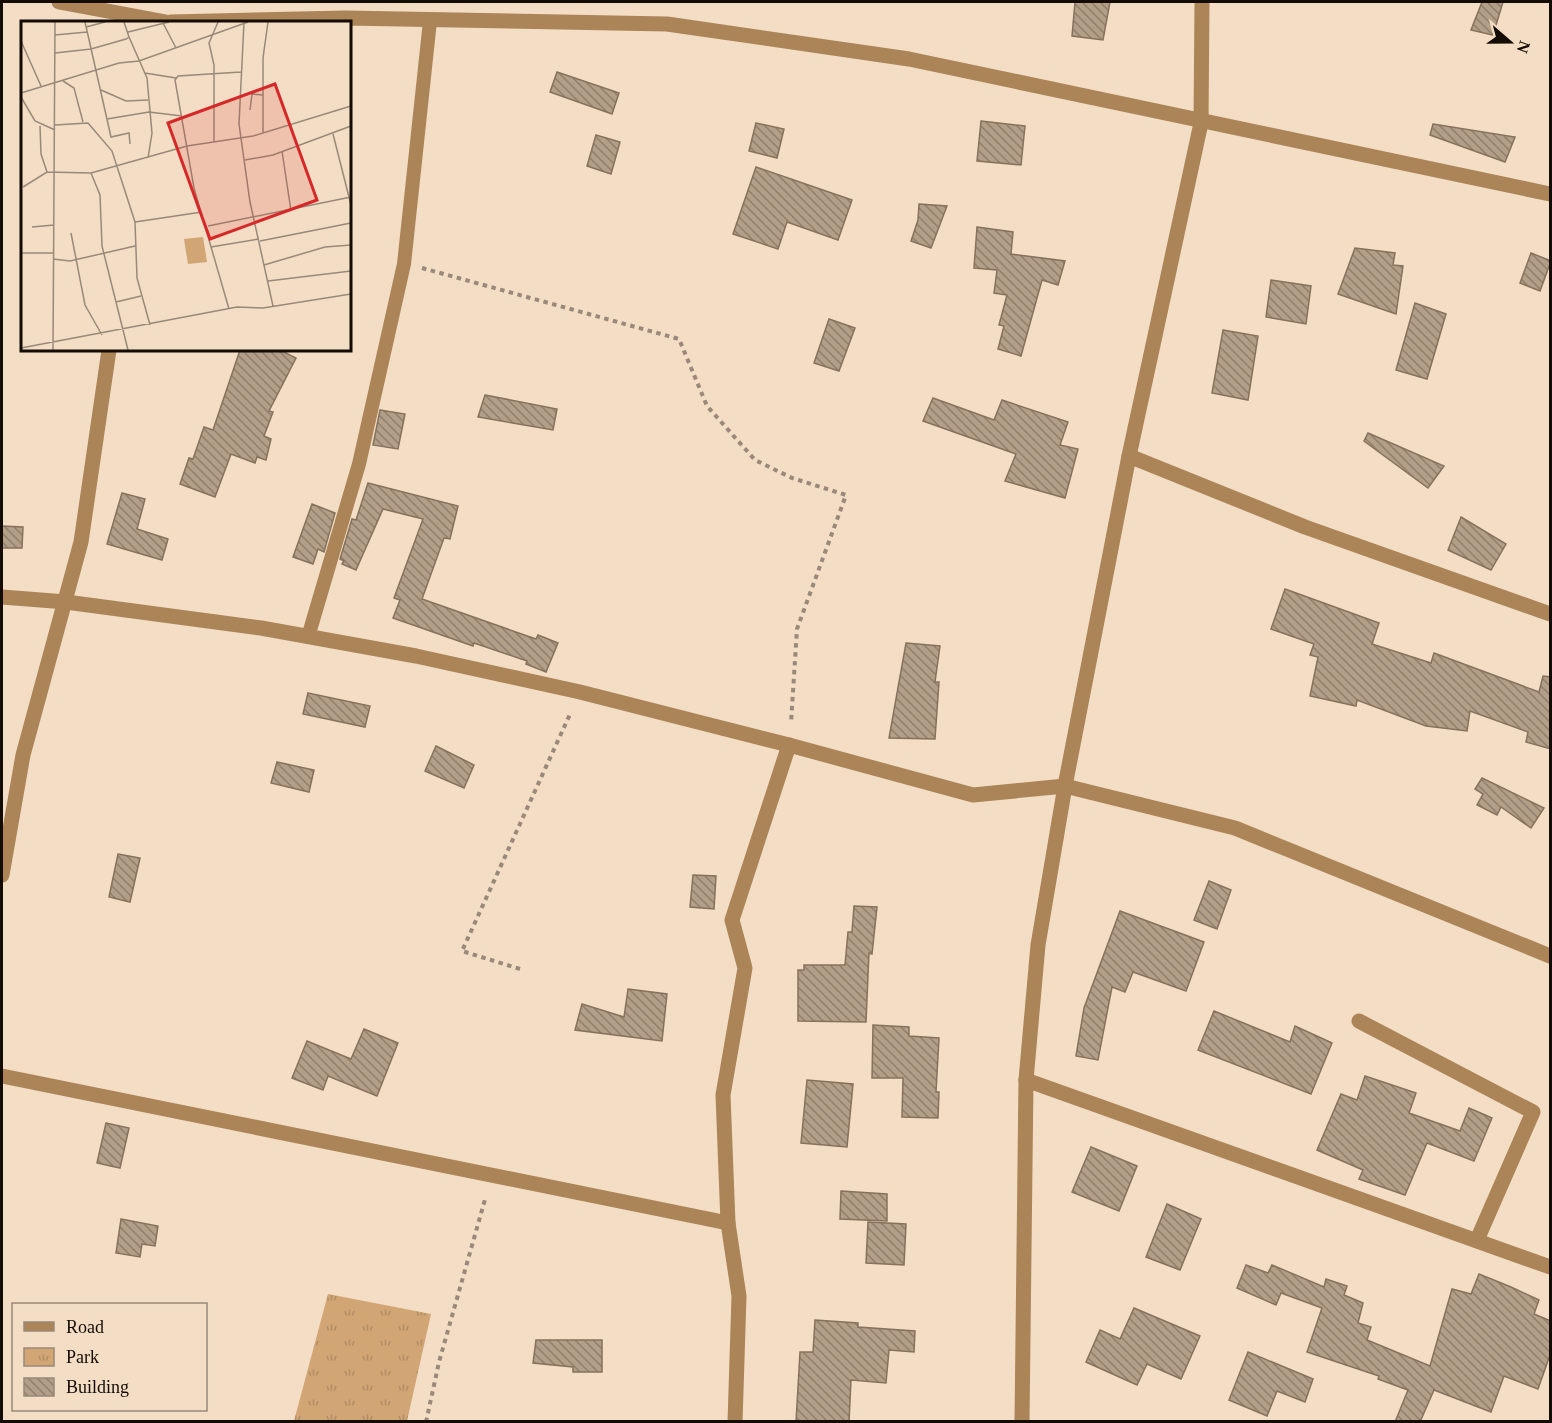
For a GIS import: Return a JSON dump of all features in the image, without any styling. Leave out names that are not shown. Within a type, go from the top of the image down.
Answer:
[{"type":"street","points":[[59,2],[161,21]]},
{"type":"street","points":[[346,18],[349,2]]},
{"type":"street","points":[[1022,1422],[1026,1080],[1038,945],[1065,786],[1129,456],[1201,123],[1202,2]]},
{"type":"street","points":[[215,21],[346,18],[668,24],[909,59],[1201,123],[1551,194]]},
{"type":"street","points":[[2,875],[23,755],[81,542],[109,351]]},
{"type":"street","points":[[1129,456],[1305,527],[1551,614]]},
{"type":"street","points":[[2,597],[66,602],[308,637],[416,656],[580,692],[974,795],[1065,786],[1235,828],[1551,956]]},
{"type":"street","points":[[735,1422],[739,1296],[728,1223],[723,1095],[745,968],[732,920],[789,745]]},
{"type":"street","points":[[1359,1021],[1533,1112],[1477,1240]]},
{"type":"street","points":[[2,1076],[728,1223]]},
{"type":"street","points":[[1026,1080],[1551,1267]]},
{"type":"lane","points":[[308,637],[359,464],[404,264],[430,21]]},
{"type":"path","points":[[404,264],[679,339],[707,406],[755,460],[792,478],[846,495],[797,629],[789,745]]},
{"type":"path","points":[[520,969],[462,951],[580,692]]},
{"type":"path","points":[[426,1422],[439,1362],[492,1176]]},
{"type":"green space","points":[[328,1294],[431,1314],[407,1421],[294,1421]]},
{"type":"building","points":[[1075,2],[1110,2],[1103,40],[1072,36]]},
{"type":"building","points":[[1482,2],[1503,2],[1493,35],[1471,30]]},
{"type":"building","points":[[557,72],[619,93],[612,114],[550,92]]},
{"type":"building","points":[[981,121],[1025,126],[1021,165],[977,161]]},
{"type":"building","points":[[756,123],[784,129],[777,158],[749,151]]},
{"type":"building","points":[[1433,124],[1515,137],[1505,162],[1430,135]]},
{"type":"building","points":[[596,135],[620,142],[611,174],[587,166]]},
{"type":"building","points":[[756,167],[852,200],[838,240],[787,222],[778,249],[733,234]]},
{"type":"building","points":[[919,204],[947,206],[931,248],[911,241],[918,220]]},
{"type":"building","points":[[977,227],[1013,232],[1011,254],[1065,261],[1058,285],[1042,280],[1021,356],[998,349],[1004,326],[999,325],[1007,295],[994,293],[997,270],[974,268]]},
{"type":"building","points":[[1355,248],[1395,253],[1393,265],[1403,266],[1396,314],[1338,294]]},
{"type":"building","points":[[1531,253],[1551,261],[1540,291],[1520,283]]},
{"type":"building","points":[[1271,280],[1311,286],[1306,324],[1266,317]]},
{"type":"building","points":[[1415,303],[1446,314],[1427,379],[1396,370]]},
{"type":"building","points":[[829,319],[855,328],[839,371],[814,363]]},
{"type":"building","points":[[1223,330],[1258,336],[1248,400],[1212,393]]},
{"type":"building","points":[[240,351],[282,351],[296,358],[269,411],[273,412],[264,436],[271,439],[266,460],[257,457],[255,463],[231,454],[215,497],[180,484],[189,458],[193,459],[204,427],[213,430]]},
{"type":"building","points":[[485,395],[557,409],[553,430],[478,417]]},
{"type":"building","points":[[933,398],[994,420],[1002,400],[1068,422],[1060,445],[1078,449],[1065,498],[1005,481],[1016,454],[923,421]]},
{"type":"building","points":[[380,410],[405,414],[398,449],[373,445]]},
{"type":"building","points":[[1368,433],[1444,466],[1428,488],[1364,441]]},
{"type":"building","points":[[368,483],[458,506],[450,539],[444,538],[422,599],[536,639],[538,635],[558,643],[546,672],[526,664],[527,661],[474,643],[473,646],[393,618],[400,600],[394,598],[423,519],[383,509],[356,570],[342,564],[344,561],[340,559],[352,519],[356,520]]},
{"type":"building","points":[[122,493],[145,499],[137,529],[168,539],[162,560],[107,544]]},
{"type":"building","points":[[312,504],[335,513],[324,552],[318,549],[313,564],[293,557]]},
{"type":"building","points":[[1461,517],[1506,544],[1491,570],[1448,550]]},
{"type":"building","points":[[2,526],[23,527],[22,548],[2,548]]},
{"type":"building","points":[[1285,589],[1379,623],[1372,644],[1431,663],[1434,653],[1539,692],[1543,676],[1551,677],[1551,749],[1526,742],[1528,732],[1470,711],[1467,731],[1426,726],[1357,700],[1356,706],[1310,696],[1318,657],[1310,655],[1314,644],[1271,629]]},
{"type":"building","points":[[906,643],[940,646],[935,682],[939,682],[935,739],[889,738]]},
{"type":"building","points":[[308,693],[370,706],[365,727],[303,714]]},
{"type":"building","points":[[436,746],[474,765],[464,788],[425,771]]},
{"type":"building","points":[[277,762],[314,770],[309,792],[271,783]]},
{"type":"building","points":[[1482,778],[1544,808],[1531,828],[1501,807],[1497,815],[1477,805],[1483,794],[1475,789]]},
{"type":"building","points":[[118,854],[140,858],[130,902],[109,897]]},
{"type":"building","points":[[693,875],[716,876],[714,909],[690,907]]},
{"type":"building","points":[[1209,881],[1231,890],[1217,929],[1194,920]]},
{"type":"building","points":[[854,906],[877,907],[872,954],[869,953],[866,1022],[798,1021],[798,970],[804,970],[804,965],[845,965],[848,932],[852,932]]},
{"type":"building","points":[[1120,911],[1204,942],[1186,991],[1133,972],[1125,992],[1112,987],[1098,1060],[1076,1056],[1084,1008]]},
{"type":"building","points":[[628,989],[667,994],[662,1041],[575,1030],[582,1004],[624,1017]]},
{"type":"building","points":[[1214,1011],[1290,1042],[1295,1026],[1332,1043],[1311,1094],[1198,1050]]},
{"type":"building","points":[[873,1025],[909,1027],[909,1036],[939,1038],[936,1092],[939,1092],[938,1118],[902,1117],[903,1078],[872,1078]]},
{"type":"building","points":[[364,1029],[398,1043],[377,1096],[328,1076],[323,1090],[292,1078],[307,1041],[351,1059]]},
{"type":"building","points":[[1365,1076],[1416,1093],[1409,1113],[1460,1131],[1469,1108],[1492,1118],[1474,1161],[1427,1143],[1405,1195],[1359,1179],[1363,1170],[1317,1150],[1341,1094],[1357,1100]]},
{"type":"building","points":[[807,1080],[853,1084],[847,1147],[801,1143]]},
{"type":"building","points":[[106,1123],[129,1128],[120,1168],[97,1163]]},
{"type":"building","points":[[1091,1147],[1137,1166],[1119,1211],[1072,1192]]},
{"type":"building","points":[[841,1191],[887,1194],[887,1221],[840,1219]]},
{"type":"building","points":[[1167,1204],[1201,1219],[1180,1270],[1146,1257]]},
{"type":"building","points":[[121,1219],[158,1226],[155,1246],[142,1244],[140,1257],[116,1253]]},
{"type":"building","points":[[868,1222],[906,1224],[904,1265],[866,1263]]},
{"type":"building","points":[[1246,1265],[1268,1273],[1272,1265],[1324,1287],[1326,1279],[1347,1286],[1344,1295],[1363,1303],[1358,1323],[1371,1327],[1367,1340],[1430,1366],[1452,1289],[1471,1294],[1479,1274],[1511,1287],[1539,1300],[1534,1314],[1551,1321],[1551,1352],[1538,1389],[1504,1376],[1491,1412],[1434,1390],[1420,1422],[1395,1422],[1408,1390],[1378,1379],[1379,1376],[1307,1352],[1322,1308],[1281,1293],[1276,1305],[1237,1288]]},
{"type":"building","points":[[1134,1308],[1200,1336],[1181,1379],[1147,1364],[1137,1385],[1086,1362],[1100,1330],[1120,1339]]},
{"type":"building","points":[[815,1320],[858,1323],[858,1327],[915,1331],[914,1352],[889,1350],[886,1383],[851,1380],[849,1422],[796,1422],[800,1352],[813,1352]]},
{"type":"building","points":[[536,1340],[602,1340],[602,1372],[573,1372],[573,1367],[533,1363]]},
{"type":"building","points":[[1248,1352],[1313,1379],[1305,1402],[1277,1391],[1267,1416],[1229,1400]]}]
